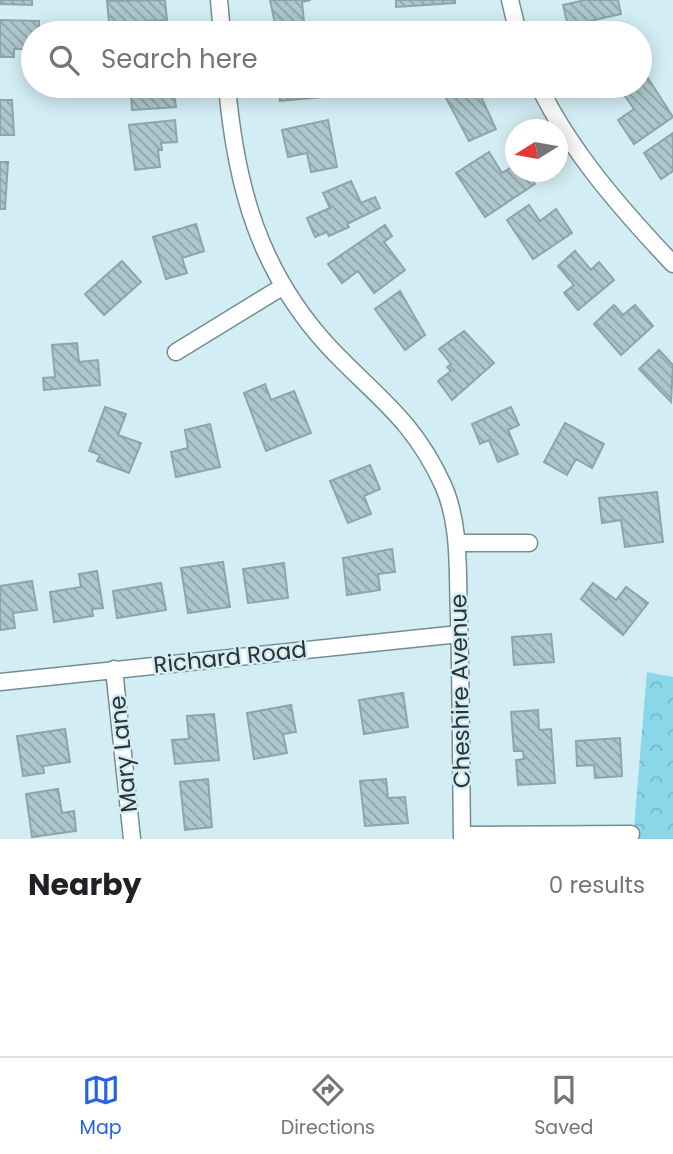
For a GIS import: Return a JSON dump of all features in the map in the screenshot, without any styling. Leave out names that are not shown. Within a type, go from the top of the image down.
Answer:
[{"type":"street","points":[[219,0],[221,21]]},
{"type":"street","points":[[510,0],[515,21]]},
{"type":"street","name":"Cheshire Avenue","points":[[228,98],[241,181],[264,249],[282,287],[313,329],[400,415],[421,443],[444,488],[457,543],[462,837]]},
{"type":"street","points":[[546,98],[574,145],[634,221],[673,264]]},
{"type":"street","points":[[176,352],[282,287]]},
{"type":"street","points":[[457,543],[529,543]]},
{"type":"street","name":"Richard Road","points":[[0,682],[459,634]]},
{"type":"street","name":"Mary Lane","points":[[114,669],[132,839]]},
{"type":"street","points":[[462,837],[631,834]]},
{"type":"green space","points":[[647,672],[673,677],[673,839],[633,839]]},
{"type":"building","points":[[0,0],[32,0],[32,5],[0,4]]},
{"type":"building","points":[[165,0],[167,20],[109,21],[107,1]]},
{"type":"building","points":[[270,0],[311,0],[302,2],[304,21],[274,21]]},
{"type":"building","points":[[396,0],[455,0],[455,3],[396,7]]},
{"type":"building","points":[[585,0],[618,0],[621,14],[590,21],[567,21],[563,5]]},
{"type":"building","points":[[0,20],[39,21],[21,21],[21,49],[14,49],[14,57],[0,57]]},
{"type":"building","points":[[652,84],[673,117],[634,144],[618,120],[634,109],[626,98],[652,98]]},
{"type":"building","points":[[131,98],[175,98],[176,107],[132,110]]},
{"type":"building","points":[[280,98],[311,98],[280,101]]},
{"type":"building","points":[[446,98],[482,98],[496,129],[469,141]]},
{"type":"building","points":[[0,100],[12,100],[14,135],[0,135]]},
{"type":"building","points":[[175,120],[177,142],[161,143],[162,150],[158,150],[160,167],[135,170],[129,125]]},
{"type":"building","points":[[328,120],[337,167],[311,172],[307,153],[288,157],[282,130]]},
{"type":"building","points":[[673,133],[673,171],[661,179],[644,153]]},
{"type":"building","points":[[489,152],[502,173],[505,171],[505,182],[535,184],[485,217],[456,173]]},
{"type":"building","points":[[0,162],[8,162],[5,209],[0,209]]},
{"type":"building","points":[[351,181],[361,203],[375,197],[380,208],[329,236],[327,232],[315,237],[307,218],[330,208],[323,193]]},
{"type":"building","points":[[529,205],[540,221],[556,209],[572,233],[533,259],[507,220]]},
{"type":"building","points":[[196,224],[204,251],[182,258],[187,273],[166,279],[153,237]]},
{"type":"building","points":[[385,225],[392,236],[384,242],[405,270],[374,293],[358,271],[342,283],[328,264]]},
{"type":"building","points":[[575,251],[591,270],[599,262],[614,280],[578,310],[564,293],[574,285],[558,266]]},
{"type":"building","points":[[122,261],[141,282],[104,315],[85,294]]},
{"type":"building","points":[[400,291],[425,335],[405,350],[375,309]]},
{"type":"building","points":[[614,305],[623,315],[635,305],[653,326],[621,355],[594,324]]},
{"type":"building","points":[[464,331],[494,363],[452,400],[438,381],[451,371],[447,367],[451,364],[439,349]]},
{"type":"building","points":[[77,343],[79,362],[98,360],[100,385],[44,390],[43,378],[55,377],[52,345]]},
{"type":"building","points":[[659,350],[673,365],[671,402],[639,369]]},
{"type":"building","points":[[265,384],[271,400],[294,391],[311,433],[266,451],[244,393]]},
{"type":"building","points":[[105,407],[126,414],[118,435],[141,443],[129,473],[97,461],[100,455],[89,451]]},
{"type":"building","points":[[511,407],[519,425],[508,430],[518,454],[498,462],[489,440],[480,444],[472,424]]},
{"type":"building","points":[[565,423],[604,444],[592,468],[576,459],[567,475],[544,462]]},
{"type":"building","points":[[210,424],[220,467],[176,477],[171,452],[188,448],[185,430]]},
{"type":"building","points":[[370,465],[380,489],[364,496],[371,514],[348,523],[330,481]]},
{"type":"building","points":[[657,492],[663,542],[625,547],[621,520],[602,523],[599,498]]},
{"type":"building","points":[[392,549],[395,572],[378,574],[380,590],[347,595],[343,558]]},
{"type":"building","points":[[223,562],[230,607],[188,613],[181,568]]},
{"type":"building","points":[[284,563],[288,598],[248,603],[243,569]]},
{"type":"building","points":[[97,571],[103,608],[92,609],[93,616],[54,622],[50,592],[81,587],[79,574]]},
{"type":"building","points":[[32,581],[37,610],[13,613],[15,628],[0,630],[0,586]]},
{"type":"building","points":[[161,583],[166,610],[117,618],[113,591]]},
{"type":"building","points":[[593,583],[616,600],[626,587],[648,603],[623,635],[581,599]]},
{"type":"building","points":[[551,634],[554,662],[514,665],[512,637]]},
{"type":"building","points":[[403,693],[408,727],[364,734],[359,700]]},
{"type":"building","points":[[291,705],[296,732],[283,734],[287,753],[254,759],[247,713]]},
{"type":"building","points":[[538,710],[539,730],[551,729],[555,783],[518,785],[516,760],[524,759],[523,751],[514,751],[511,712]]},
{"type":"building","points":[[214,714],[219,760],[175,764],[172,740],[189,739],[187,716]]},
{"type":"building","points":[[65,729],[70,762],[43,766],[44,773],[23,776],[17,736]]},
{"type":"building","points":[[620,738],[622,776],[595,778],[594,765],[577,766],[576,741]]},
{"type":"building","points":[[208,779],[212,827],[185,830],[180,782]]},
{"type":"building","points":[[386,779],[388,798],[405,797],[408,823],[365,826],[360,781]]},
{"type":"building","points":[[58,789],[62,813],[74,811],[76,831],[32,837],[26,794]]}]
